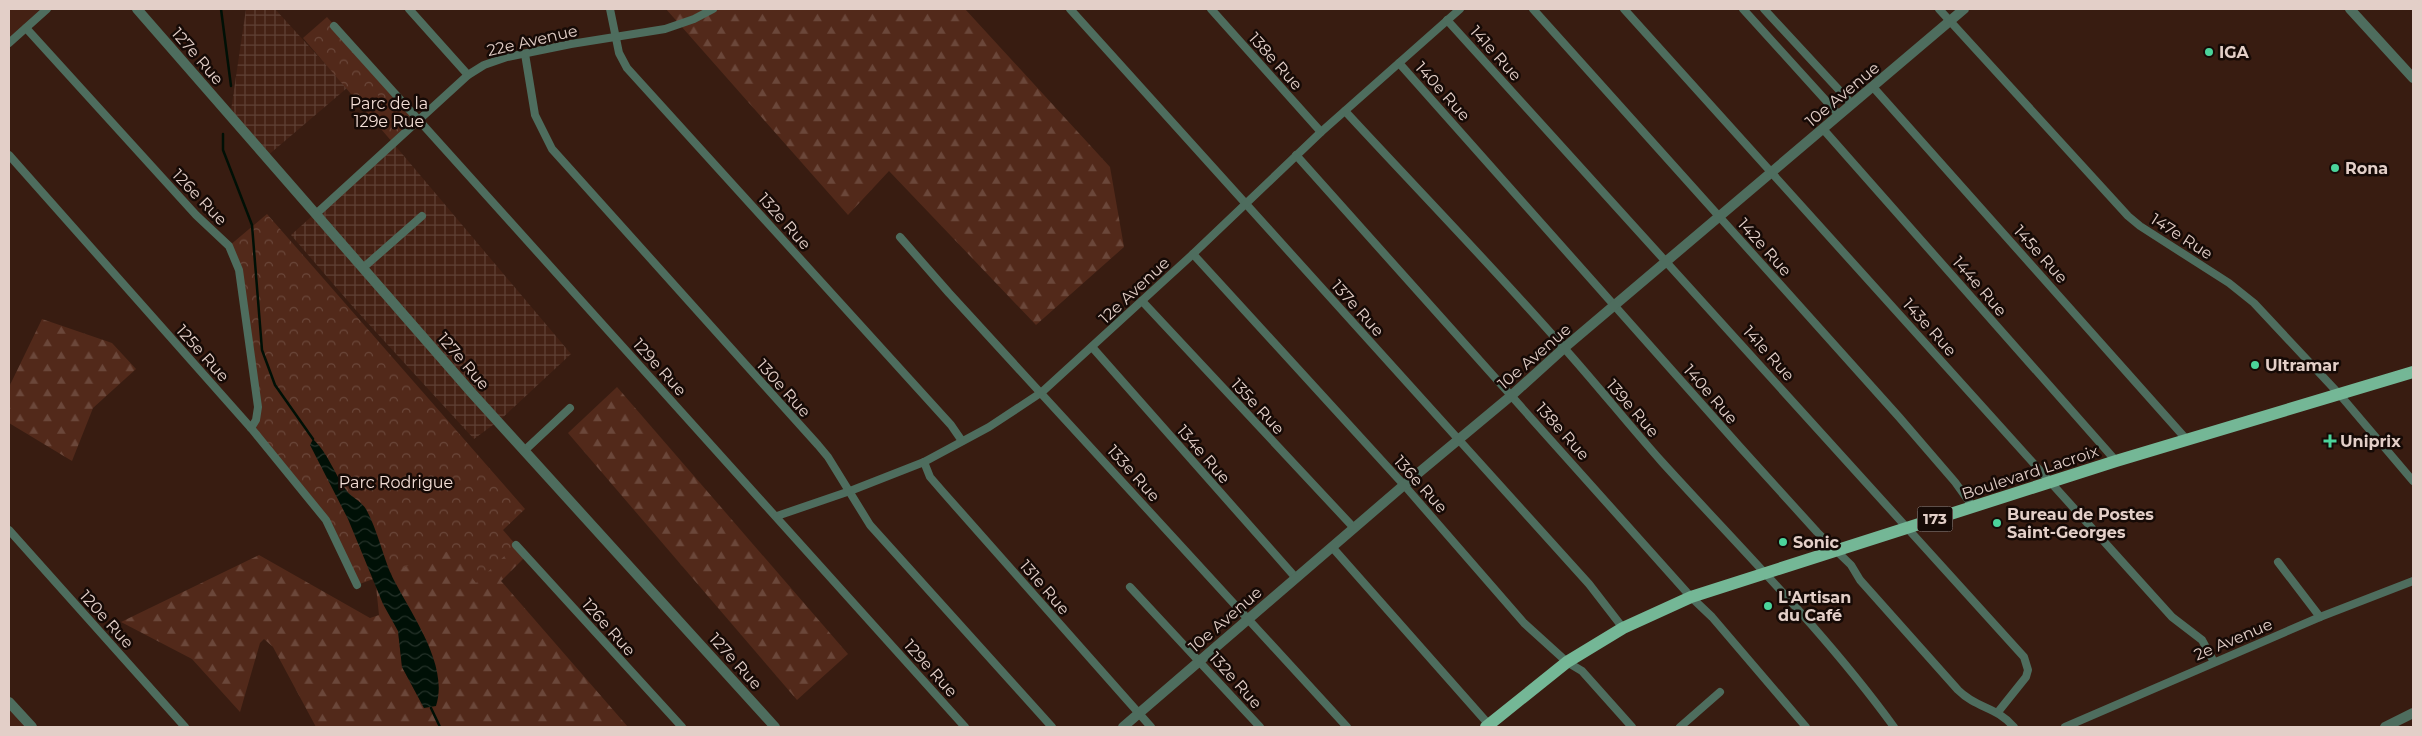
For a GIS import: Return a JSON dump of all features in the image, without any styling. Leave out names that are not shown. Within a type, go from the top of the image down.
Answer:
[{"type":"main road","name":"Boulevard Lacroix","points":[[1489,726],[1567,662],[1623,628],[1691,597],[2116,461],[2413,372]]},
{"type":"street","points":[[9,43],[47,9]]},
{"type":"street","name":"127e Rue","points":[[137,9],[524,451],[775,727]]},
{"type":"street","points":[[409,9],[468,75]]},
{"type":"street","name":"132e Rue","points":[[610,9],[620,58],[627,68],[951,425],[962,442]]},
{"type":"street","name":"22e Avenue","points":[[317,213],[468,75],[493,61],[572,44],[676,26],[713,9]]},
{"type":"street","name":"137e Rue","points":[[1070,9],[1589,584],[1623,628]]},
{"type":"street","name":"138e Rue","points":[[1211,9],[1321,132]]},
{"type":"street","name":"12e Avenue","points":[[777,516],[850,491],[924,462],[1016,411],[1042,392],[1193,254],[1321,132],[1460,9]]},
{"type":"street","name":"142e Rue","points":[[1533,9],[1924,446],[1974,507]]},
{"type":"street","name":"143e Rue","points":[[1624,9],[2172,617],[2202,640],[2214,662]]},
{"type":"street","points":[[1743,9],[1839,115]]},
{"type":"street","points":[[1764,9],[1852,104]]},
{"type":"street","name":"147e Rue","points":[[1939,9],[2118,206],[2140,226],[2243,293],[2340,395],[2413,481]]},
{"type":"street","name":"10e Avenue","points":[[1124,727],[1248,618],[1964,9]]},
{"type":"street","points":[[2350,9],[2413,78]]},
{"type":"street","name":"141e Rue","points":[[1447,20],[1909,527],[2024,657],[2028,670],[2026,677],[1998,712]]},
{"type":"street","name":"129e Rue","points":[[334,26],[965,727]]},
{"type":"street","name":"126e Rue","points":[[26,28],[196,215],[229,246],[239,270],[258,407],[256,420],[251,428]]},
{"type":"street","name":"130e Rue","points":[[525,54],[535,115],[552,149],[823,451],[850,491],[859,510],[885,544],[1052,727]]},
{"type":"street","name":"140e Rue","points":[[1399,63],[1804,518],[1851,565],[1860,580],[1958,690],[1969,701],[1998,712],[2014,727]]},
{"type":"street","name":"145e Rue","points":[[1873,87],[2187,440]]},
{"type":"street","name":"139e Rue","points":[[1345,111],[1564,348],[1641,439],[1745,553],[1766,572],[1860,682],[1894,727]]},
{"type":"street","name":"144e Rue","points":[[1824,129],[2116,461]]},
{"type":"street","name":"125e Rue","points":[[9,155],[251,428],[326,520],[357,585]]},
{"type":"street","name":"138e Rue","points":[[1296,155],[1691,597],[1712,617],[1806,727]]},
{"type":"street","points":[[364,267],[422,216]]},
{"type":"street","name":"133e Rue","points":[[900,237],[949,293],[1042,392],[1347,727]]},
{"type":"street","name":"136e Rue","points":[[1193,254],[1404,485],[1524,622],[1567,662],[1582,671],[1632,727]]},
{"type":"street","name":"135e Rue","points":[[1142,301],[1354,528]]},
{"type":"street","name":"134e Rue","points":[[1092,347],[1296,578]]},
{"type":"street","points":[[524,451],[570,408]]},
{"type":"street","name":"131e Rue","points":[[924,462],[930,477],[942,492],[1151,727]]},
{"type":"street","name":"120e Rue","points":[[9,530],[184,727]]},
{"type":"street","name":"126e Rue","points":[[516,545],[682,727]]},
{"type":"street","points":[[1332,547],[1489,726]]},
{"type":"street","points":[[2278,562],[2320,617]]},
{"type":"street","name":"2e Avenue","points":[[2065,727],[2320,617],[2413,581]]},
{"type":"street","name":"132e Rue","points":[[1130,587],[1200,660],[1260,727]]},
{"type":"street","points":[[1680,727],[1720,692]]},
{"type":"street","points":[[9,702],[32,727]]},
{"type":"street","points":[[2385,727],[2413,713]]},
{"type":"shaded area","points":[[9,9],[39,9],[43,13],[9,43]]},
{"type":"shaded area","points":[[246,9],[275,9],[347,88],[266,157],[230,117]]},
{"type":"shaded area","points":[[393,143],[571,354],[501,419],[474,439],[354,308],[291,235]]},
{"type":"shaded area","points":[[9,704],[29,727],[9,727]]},
{"type":"green space","points":[[666,9],[965,9],[1110,167],[1124,247],[1036,325],[889,171],[848,215]]},
{"type":"green space","name":"Parc de la 129e Rue","points":[[327,17],[418,120],[393,143],[303,38]]},
{"type":"green space","points":[[368,84],[392,111],[382,120],[358,93]]},
{"type":"green space","name":"Parc Rodrigue","points":[[267,214],[525,509],[503,530],[516,545],[476,583],[451,550],[357,585],[334,533],[251,428],[256,420],[244,301],[229,246]]},
{"type":"green space","points":[[305,277],[524,558],[501,581],[628,727],[316,727],[273,647],[264,639],[260,643],[240,712],[192,659],[121,622],[259,555],[370,618],[379,615],[376,586],[398,631],[402,667],[424,708],[391,573],[369,515]]},
{"type":"green space","points":[[42,319],[112,343],[136,369],[93,408],[72,461],[9,423],[9,387]]},
{"type":"green space","points":[[617,387],[848,654],[797,700],[568,433]]},
{"type":"water","points":[[313,439],[323,450],[346,490],[363,505],[371,518],[390,572],[425,637],[432,654],[439,689],[436,706],[424,708],[402,667],[398,631],[383,604],[348,519],[310,445]]},
{"type":"waterway","points":[[221,9],[231,86]]},
{"type":"waterway","points":[[223,134],[223,150],[252,225],[262,350],[275,385],[313,439]]},
{"type":"waterway","points":[[431,708],[440,727]]},
{"type":"place","name":"IGA","points":[[2209,52]]},
{"type":"place","name":"Rona","points":[[2335,168]]},
{"type":"place","name":"Ultramar","points":[[2255,365]]},
{"type":"place","name":"Uniprix","points":[[2330,441]]},
{"type":"place","name":"Bureau de Postes Saint-Georges","points":[[1997,523]]},
{"type":"place","name":"Sonic","points":[[1783,542]]},
{"type":"place","name":"L'Artisan du Café","points":[[1768,606]]}]
